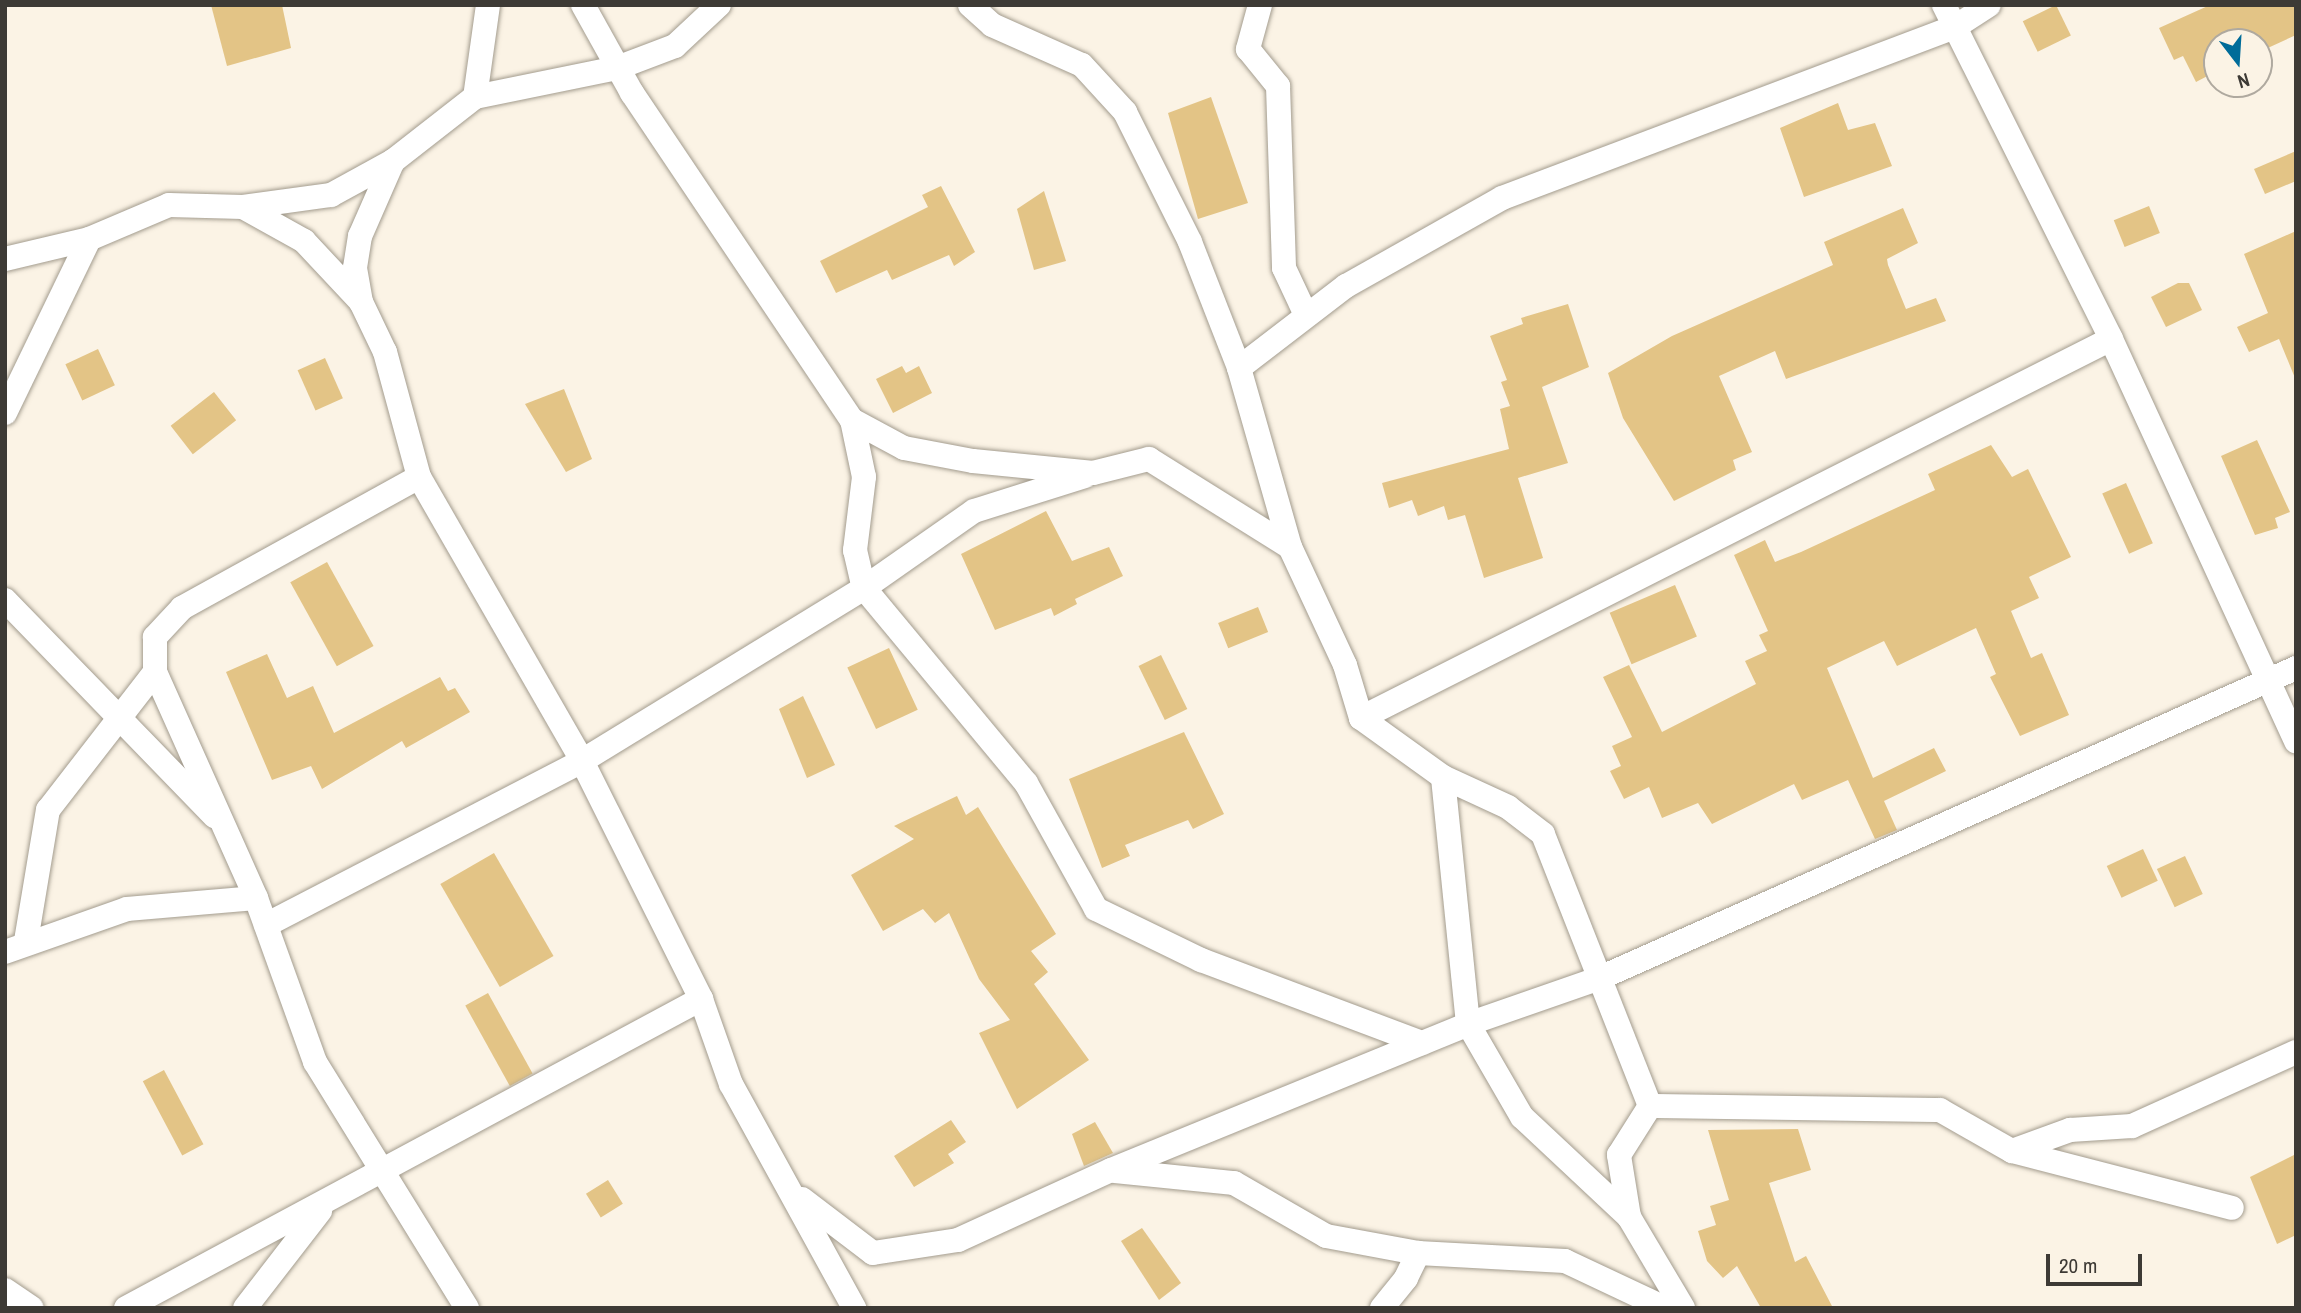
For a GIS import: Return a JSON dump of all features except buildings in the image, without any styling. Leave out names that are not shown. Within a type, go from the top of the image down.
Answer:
[{"type":"street","points":[[475,97],[488,5]]},
{"type":"street","points":[[583,5],[617,68],[852,420],[864,477],[855,550],[864,588],[1026,783],[1096,909],[1201,960],[1422,1043]]},
{"type":"street","points":[[5,259],[89,239],[169,205],[243,207],[331,195],[393,160],[475,97],[617,68],[675,46],[719,5]]},
{"type":"street","points":[[970,5],[992,25],[1082,65],[1125,112],[1190,242],[1240,368],[1290,547],[1345,665],[1361,718],[1443,777],[1508,807],[1543,834],[1650,1106]]},
{"type":"street","points":[[1260,5],[1248,49],[1278,86],[1284,268],[1306,314]]},
{"type":"street","points":[[1240,368],[1306,314],[1502,198],[1949,16],[1989,5]]},
{"type":"street","points":[[1949,16],[2111,339],[2296,742]]},
{"type":"street","points":[[393,160],[360,236],[355,268],[361,302],[385,352],[419,477],[582,761],[701,999],[731,1084],[796,1194],[854,1308]]},
{"type":"street","points":[[243,207],[304,241],[361,302]]},
{"type":"street","points":[[5,413],[89,239]]},
{"type":"street","points":[[1361,718],[2111,339]]},
{"type":"street","points":[[852,420],[904,448],[1093,473]]},
{"type":"street","points":[[266,925],[582,761],[864,588],[974,511],[1093,473],[1149,459],[1290,547]]},
{"type":"street","points":[[419,477],[182,608],[155,637],[155,672],[256,898],[315,1062],[387,1172],[467,1308]]},
{"type":"street","points":[[5,600],[225,828]]},
{"type":"street","points":[[796,1194],[873,1253],[958,1240],[1111,1170],[1468,1024],[1600,978],[2296,668]]},
{"type":"street","points":[[16,946],[48,810],[155,672]]},
{"type":"street","points":[[1443,777],[1468,1024],[1522,1117],[1629,1217],[1684,1308]]},
{"type":"street","points":[[16,946],[127,909],[256,898]]},
{"type":"street","points":[[126,1308],[387,1172],[701,999]]},
{"type":"street","points":[[2012,1151],[2070,1130],[2132,1126],[2296,1052]]},
{"type":"street","points":[[1650,1106],[1940,1110],[2012,1151],[2232,1208]]},
{"type":"street","points":[[1629,1217],[1619,1154],[1650,1106]]},
{"type":"street","points":[[1111,1170],[1234,1183],[1326,1236],[1418,1252],[1565,1261],[1665,1308]]},
{"type":"street","points":[[245,1308],[324,1205]]},
{"type":"street","points":[[1381,1308],[1406,1278],[1418,1252]]},
{"type":"street","points":[[5,1290],[32,1308]]}]
